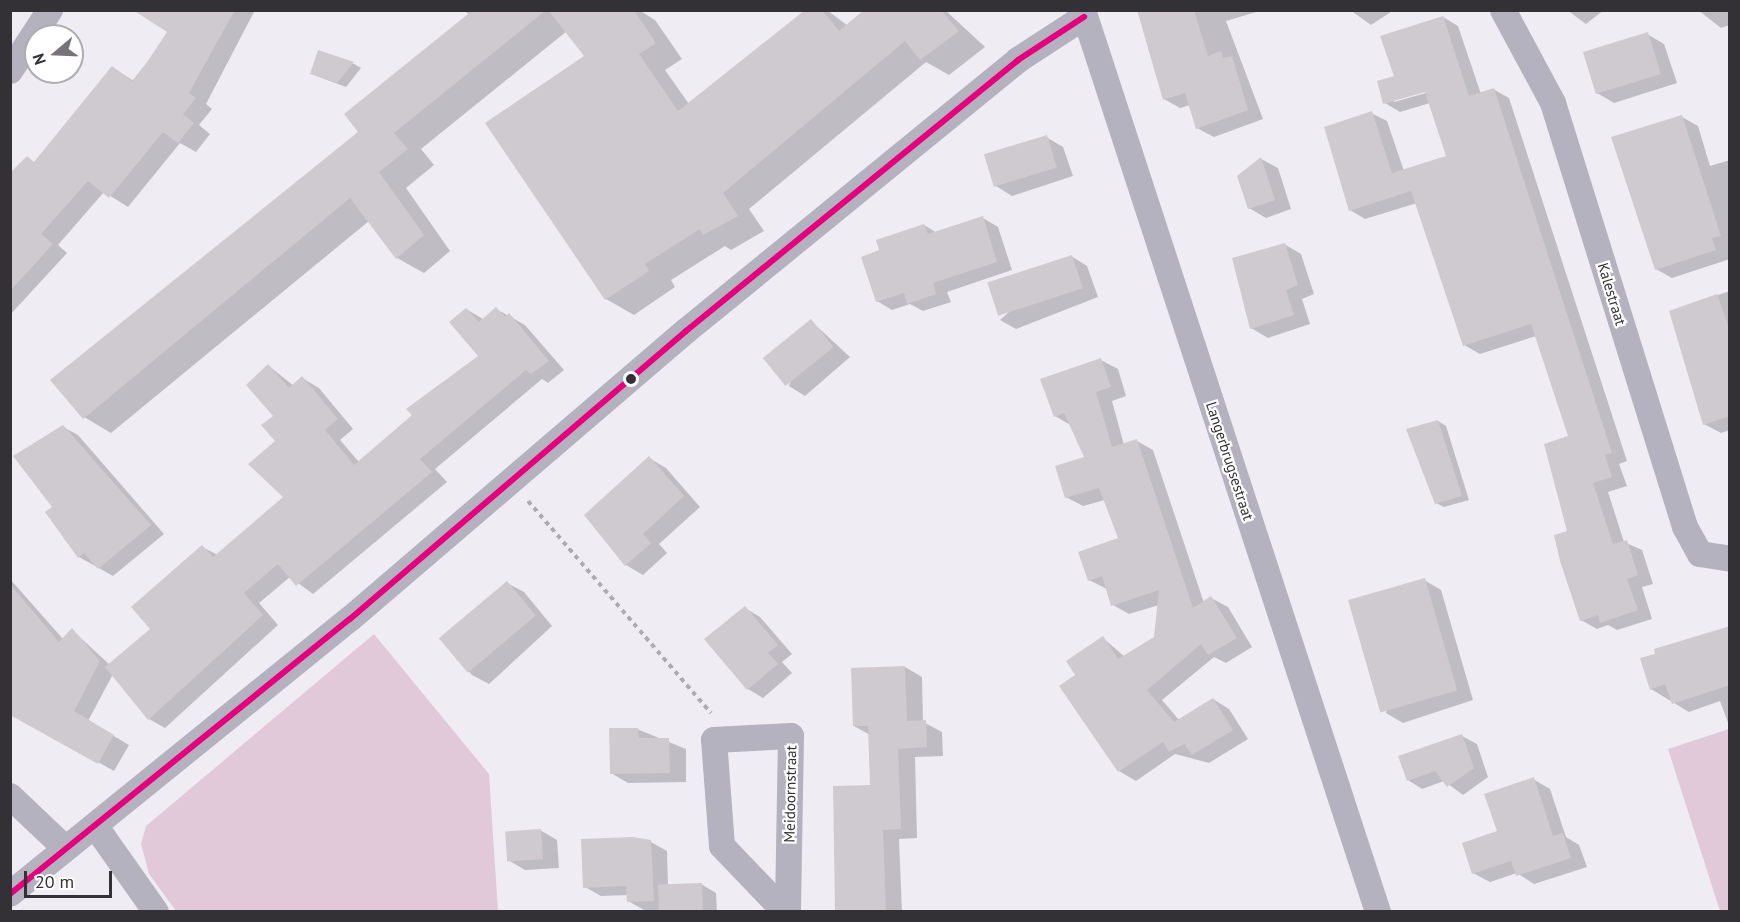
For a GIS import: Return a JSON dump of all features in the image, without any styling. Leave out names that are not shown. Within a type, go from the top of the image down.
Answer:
[{"type":"street","points":[[10,71],[50,10]]},
{"type":"street","name":"Kalestraat","points":[[1503,10],[1553,103],[1685,527],[1700,554],[1730,559]]},
{"type":"street","points":[[10,894],[64,847],[96,827],[512,482],[686,331],[1018,60],[1083,14]]},
{"type":"street","name":"Langerbrugsestraat","points":[[1083,14],[1378,912]]},
{"type":"street","name":"Meidoornstraat","points":[[791,736],[787,912],[722,846],[714,740],[791,736]]},
{"type":"street","points":[[10,796],[64,847]]},
{"type":"street","points":[[96,827],[156,912]]},
{"type":"path","points":[[512,482],[733,739]]},
{"type":"shaded area","points":[[374,634],[489,774],[498,911],[176,911],[149,874],[141,844],[146,826]]},
{"type":"shaded area","points":[[1729,729],[1729,911],[1720,911],[1668,749]]},
{"type":"building","points":[[133,10],[235,10],[189,93],[196,98],[183,114],[194,123],[178,143],[163,132],[109,198],[88,181],[41,234],[53,244],[10,291],[10,173],[27,156],[34,162],[112,66],[132,81],[148,61],[167,32]]},
{"type":"building","points":[[473,10],[546,10],[394,133],[408,149],[379,172],[424,235],[396,259],[350,198],[83,419],[50,380],[358,132],[344,114]]},
{"type":"building","points":[[548,10],[634,10],[656,43],[639,54],[678,111],[805,10],[822,10],[839,31],[864,10],[941,10],[959,31],[920,60],[905,41],[723,193],[738,216],[703,235],[700,229],[645,264],[649,271],[605,300],[485,123],[584,56]]},
{"type":"building","points":[[1137,10],[1194,10],[1208,56],[1221,51],[1223,58],[1232,56],[1248,110],[1196,129],[1185,93],[1163,100]]},
{"type":"building","points":[[1443,16],[1469,96],[1494,88],[1612,453],[1605,455],[1612,477],[1593,483],[1613,544],[1627,540],[1638,575],[1627,579],[1638,610],[1600,623],[1598,615],[1580,621],[1554,535],[1567,531],[1544,444],[1568,436],[1531,324],[1463,346],[1411,191],[1349,211],[1324,127],[1372,111],[1392,173],[1446,156],[1425,92],[1383,104],[1377,81],[1394,76],[1380,36]]},
{"type":"building","points":[[1648,32],[1661,74],[1596,94],[1583,52]]},
{"type":"building","points":[[318,50],[354,62],[337,83],[310,74]]},
{"type":"building","points":[[1682,115],[1721,236],[1712,238],[1716,250],[1655,270],[1611,137]]},
{"type":"building","points":[[1047,135],[1057,168],[994,187],[984,154]]},
{"type":"building","points":[[1261,157],[1275,200],[1248,209],[1237,176]]},
{"type":"building","points":[[983,216],[997,262],[933,283],[936,294],[907,304],[904,293],[876,302],[861,257],[879,250],[876,240],[924,224],[928,234]]},
{"type":"building","points":[[1285,243],[1298,285],[1286,290],[1294,315],[1250,329],[1232,258]]},
{"type":"building","points":[[1072,255],[1083,288],[998,316],[987,283]]},
{"type":"building","points":[[1717,294],[1730,331],[1730,416],[1703,425],[1669,311]]},
{"type":"building","points":[[496,307],[505,317],[509,313],[549,361],[531,374],[526,370],[420,459],[432,472],[296,586],[278,564],[244,593],[263,615],[148,720],[105,667],[150,629],[131,607],[202,545],[213,557],[283,497],[248,464],[275,441],[261,425],[273,416],[246,385],[268,364],[289,388],[302,376],[338,419],[325,430],[354,465],[412,415],[406,409],[478,356],[449,322],[466,308],[479,322]]},
{"type":"building","points":[[811,319],[834,347],[785,386],[763,358]]},
{"type":"building","points":[[1101,358],[1111,387],[1096,392],[1112,447],[1137,439],[1193,608],[1211,596],[1237,638],[1208,655],[1201,644],[1147,690],[1174,722],[1213,698],[1233,730],[1192,755],[1184,744],[1169,752],[1163,742],[1118,772],[1059,686],[1075,675],[1066,661],[1103,636],[1118,659],[1154,637],[1159,590],[1111,606],[1102,576],[1088,581],[1078,552],[1118,538],[1099,488],[1065,498],[1055,466],[1084,457],[1064,413],[1054,417],[1040,379]]},
{"type":"building","points":[[1438,420],[1462,496],[1435,504],[1406,429]]},
{"type":"building","points":[[63,425],[151,525],[98,569],[84,553],[78,558],[45,512],[52,507],[13,456]]},
{"type":"building","points":[[649,456],[684,496],[643,534],[651,543],[625,566],[584,515]]},
{"type":"building","points":[[1425,578],[1457,690],[1380,713],[1348,600]]},
{"type":"building","points":[[507,581],[536,615],[468,673],[439,638]]},
{"type":"building","points":[[10,584],[59,642],[72,628],[100,661],[74,711],[114,735],[98,764],[10,715]]},
{"type":"building","points":[[745,606],[778,645],[768,653],[778,664],[747,690],[704,639]]},
{"type":"building","points":[[1730,626],[1730,685],[1672,704],[1665,684],[1650,690],[1640,658],[1655,654],[1654,649]]},
{"type":"building","points":[[905,666],[907,721],[926,720],[927,747],[898,749],[901,829],[883,830],[886,912],[835,912],[833,786],[870,785],[868,726],[853,726],[851,668]]},
{"type":"building","points":[[609,728],[638,728],[639,738],[669,738],[670,773],[610,774]]},
{"type":"building","points":[[1462,734],[1474,768],[1447,787],[1435,771],[1407,781],[1398,756]]},
{"type":"building","points":[[1534,777],[1553,836],[1563,833],[1571,858],[1516,876],[1511,861],[1472,874],[1462,843],[1497,831],[1484,794]]},
{"type":"building","points":[[541,829],[543,859],[507,861],[505,832]]},
{"type":"building","points":[[633,837],[651,840],[654,901],[627,902],[626,886],[583,888],[581,839]]},
{"type":"building","points":[[702,883],[703,912],[659,912],[658,885]]},
{"type":"transit line","points":[[10,894],[350,619],[686,331],[1018,60],[1084,17]]}]
